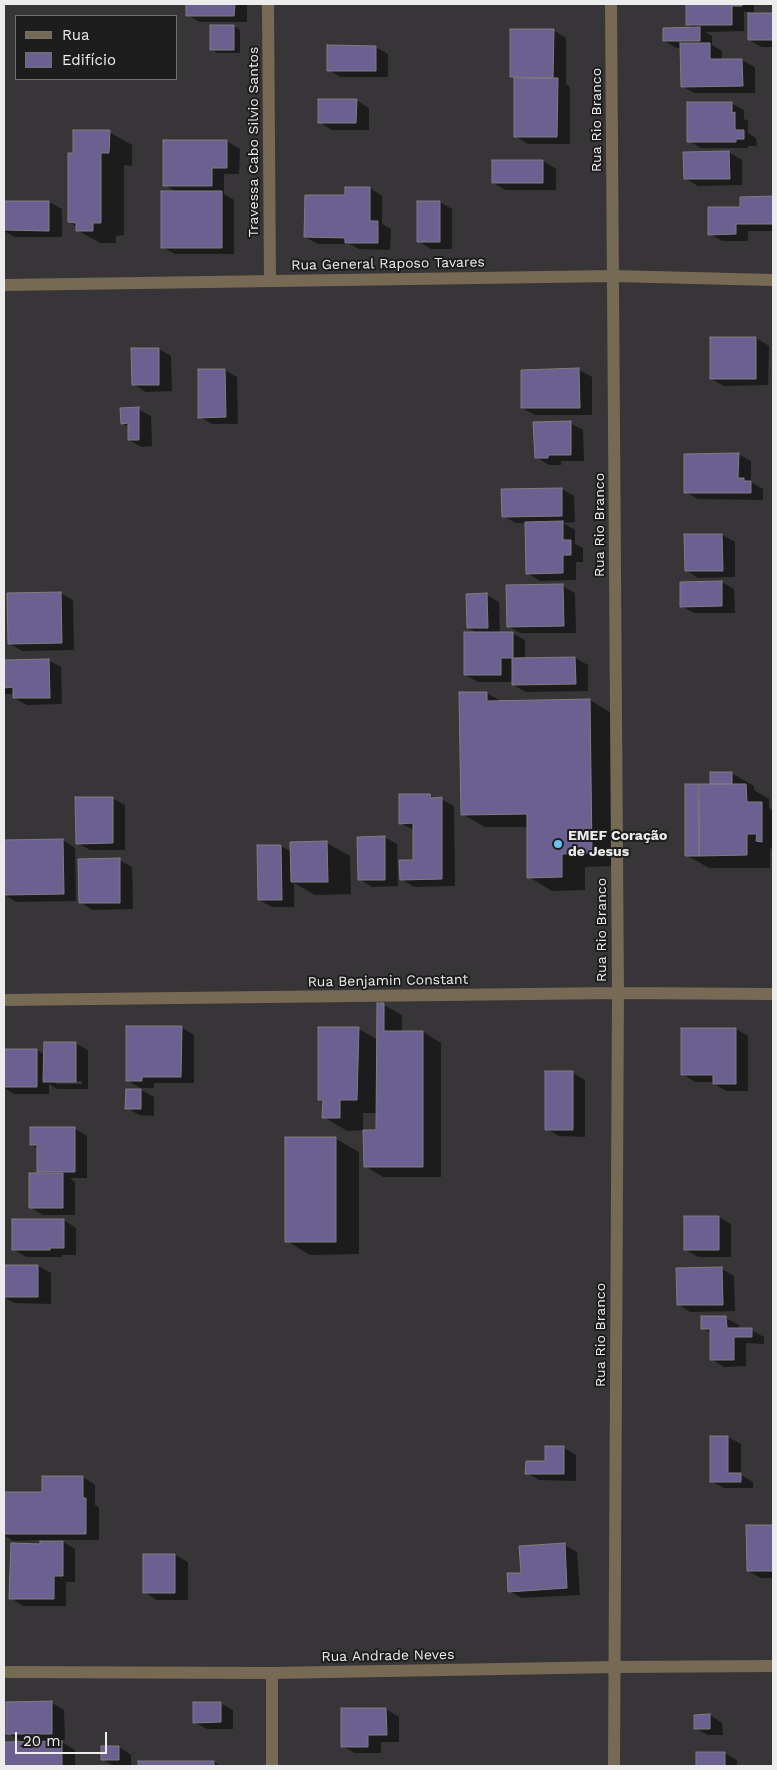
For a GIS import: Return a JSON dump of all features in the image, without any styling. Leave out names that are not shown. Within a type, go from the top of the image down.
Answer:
[{"type":"street","name":"Travessa Cabo Silvio Santos","points":[[268,4],[270,281]]},
{"type":"street","name":"Rua Rio Branco","points":[[611,4],[618,993],[614,1766]]},
{"type":"street","name":"Rua General Raposo Tavares","points":[[4,285],[613,276],[773,280]]},
{"type":"street","name":"Rua Benjamin Constant","points":[[4,1000],[618,993],[773,994]]},
{"type":"street","name":"Rua Andrade Neves","points":[[4,1672],[272,1673],[773,1666]]},
{"type":"street","points":[[272,1673],[272,1766]]},
{"type":"building","points":[[186,4],[235,4],[234,16],[186,16]]},
{"type":"building","points":[[686,4],[742,4],[742,6],[732,6],[732,25],[686,25]]},
{"type":"building","points":[[748,13],[773,13],[773,40],[748,40]]},
{"type":"building","points":[[210,25],[234,25],[234,50],[210,50]]},
{"type":"building","points":[[700,27],[700,41],[663,41],[663,28]]},
{"type":"building","points":[[510,29],[554,29],[553,78],[510,77]]},
{"type":"building","points":[[680,43],[710,43],[710,59],[742,59],[743,86],[681,87]]},
{"type":"building","points":[[327,45],[376,46],[376,71],[327,71]]},
{"type":"building","points":[[514,78],[558,78],[557,137],[514,137]]},
{"type":"building","points":[[318,99],[357,99],[356,123],[318,123]]},
{"type":"building","points":[[687,102],[732,102],[732,113],[735,112],[735,130],[744,130],[744,139],[736,139],[736,142],[687,142]]},
{"type":"building","points":[[73,130],[110,130],[109,153],[101,153],[101,223],[93,223],[93,231],[76,231],[76,223],[68,222],[68,153],[73,153]]},
{"type":"building","points":[[163,140],[227,140],[227,168],[212,168],[212,186],[163,186]]},
{"type":"building","points":[[729,151],[730,179],[684,179],[683,152]]},
{"type":"building","points":[[492,160],[543,160],[543,183],[492,183]]},
{"type":"building","points":[[345,187],[370,187],[370,221],[378,221],[378,243],[345,243],[345,238],[304,237],[305,195],[345,195]]},
{"type":"building","points":[[161,191],[222,191],[222,248],[161,248]]},
{"type":"building","points":[[773,196],[773,224],[736,224],[736,234],[708,235],[708,207],[740,207],[740,197]]},
{"type":"building","points":[[4,201],[49,201],[49,231],[4,230]]},
{"type":"building","points":[[417,201],[440,201],[440,242],[417,242]]},
{"type":"building","points":[[710,337],[756,337],[756,379],[710,379]]},
{"type":"building","points":[[131,348],[159,348],[159,385],[132,385]]},
{"type":"building","points":[[579,368],[580,408],[521,408],[521,370]]},
{"type":"building","points":[[198,369],[225,369],[226,417],[198,418]]},
{"type":"building","points":[[139,407],[139,440],[128,440],[128,423],[121,424],[120,408]]},
{"type":"building","points":[[571,421],[571,455],[548,455],[548,458],[535,458],[533,422]]},
{"type":"building","points":[[739,453],[738,478],[744,478],[744,481],[751,481],[751,493],[684,493],[684,454]]},
{"type":"building","points":[[562,488],[562,516],[502,517],[501,489]]},
{"type":"building","points":[[563,521],[563,540],[571,540],[571,555],[563,555],[563,573],[526,574],[525,522]]},
{"type":"building","points":[[684,534],[722,534],[723,571],[685,571]]},
{"type":"building","points":[[722,581],[722,606],[680,607],[680,582]]},
{"type":"building","points":[[563,584],[564,626],[507,627],[506,585]]},
{"type":"building","points":[[61,592],[62,643],[8,644],[7,593]]},
{"type":"building","points":[[487,593],[488,628],[467,628],[466,594]]},
{"type":"building","points":[[464,632],[513,632],[513,658],[575,657],[576,684],[512,685],[512,658],[501,658],[501,675],[464,675]]},
{"type":"building","points":[[49,659],[50,698],[13,698],[13,687],[4,688],[4,660]]},
{"type":"building","points":[[459,692],[487,692],[487,701],[590,699],[592,853],[562,854],[562,877],[527,878],[527,814],[461,815]]},
{"type":"building","points":[[710,772],[732,772],[732,784],[710,784]]},
{"type":"building","points":[[685,784],[698,784],[699,856],[685,856]]},
{"type":"building","points":[[699,784],[746,784],[747,802],[762,802],[762,842],[756,841],[757,834],[747,834],[747,855],[699,856]]},
{"type":"building","points":[[399,794],[430,794],[431,798],[442,797],[442,879],[400,880],[399,860],[413,860],[413,823],[399,824]]},
{"type":"building","points":[[75,797],[113,797],[113,843],[76,844]]},
{"type":"building","points":[[385,836],[385,880],[358,880],[357,837]]},
{"type":"building","points":[[63,839],[64,894],[4,895],[4,840]]},
{"type":"building","points":[[327,841],[328,882],[291,882],[290,842]]},
{"type":"building","points":[[257,845],[281,845],[282,900],[258,900]]},
{"type":"building","points":[[120,858],[120,903],[79,903],[78,859]]},
{"type":"building","points":[[377,1003],[384,1003],[384,1031],[423,1031],[423,1167],[364,1167],[363,1130],[376,1130]]},
{"type":"building","points":[[126,1026],[182,1026],[181,1077],[142,1077],[142,1081],[126,1081]]},
{"type":"building","points":[[318,1027],[359,1027],[357,1100],[340,1100],[340,1118],[322,1118],[323,1100],[318,1100]]},
{"type":"building","points":[[681,1028],[736,1028],[736,1084],[713,1084],[713,1075],[681,1075]]},
{"type":"building","points":[[44,1042],[76,1042],[76,1082],[43,1082]]},
{"type":"building","points":[[4,1049],[37,1049],[37,1087],[4,1087]]},
{"type":"building","points":[[545,1071],[573,1071],[573,1130],[545,1130]]},
{"type":"building","points":[[126,1089],[141,1089],[141,1109],[125,1109]]},
{"type":"building","points":[[30,1127],[75,1127],[75,1172],[37,1172],[37,1145],[30,1145]]},
{"type":"building","points":[[285,1137],[336,1137],[336,1242],[285,1242]]},
{"type":"building","points":[[29,1173],[63,1173],[63,1208],[29,1208]]},
{"type":"building","points":[[684,1216],[719,1216],[719,1250],[684,1250]]},
{"type":"building","points":[[12,1219],[64,1219],[64,1248],[12,1250]]},
{"type":"building","points":[[4,1265],[38,1265],[38,1297],[4,1297]]},
{"type":"building","points":[[722,1267],[723,1305],[677,1305],[676,1268]]},
{"type":"building","points":[[701,1316],[726,1316],[727,1328],[752,1328],[752,1337],[734,1337],[734,1360],[710,1360],[710,1329],[701,1329]]},
{"type":"building","points":[[710,1436],[728,1436],[728,1473],[741,1473],[741,1482],[710,1482]]},
{"type":"building","points":[[545,1446],[564,1446],[564,1474],[525,1474],[526,1461],[545,1461]]},
{"type":"building","points":[[42,1476],[83,1476],[83,1498],[86,1498],[86,1534],[4,1534],[4,1492],[42,1492]]},
{"type":"building","points":[[746,1525],[773,1525],[773,1571],[747,1571]]},
{"type":"building","points":[[40,1541],[63,1541],[63,1576],[54,1576],[54,1599],[9,1599],[11,1543],[40,1544]]},
{"type":"building","points":[[565,1543],[567,1588],[508,1592],[507,1573],[521,1573],[519,1546]]},
{"type":"building","points":[[143,1554],[175,1554],[175,1593],[143,1593]]},
{"type":"building","points":[[52,1701],[52,1734],[6,1734],[6,1702]]},
{"type":"building","points":[[193,1702],[221,1702],[221,1722],[193,1723]]},
{"type":"building","points":[[341,1708],[386,1708],[387,1735],[368,1735],[368,1747],[341,1747]]},
{"type":"building","points":[[710,1714],[710,1729],[694,1729],[694,1715]]},
{"type":"building","points":[[62,1741],[62,1766],[4,1766],[4,1742]]},
{"type":"building","points":[[101,1746],[119,1746],[119,1760],[101,1760]]},
{"type":"building","points":[[696,1752],[725,1752],[725,1766],[696,1766]]},
{"type":"building","points":[[138,1761],[214,1761],[214,1766],[138,1766]]},
{"type":"place","name":"EMEF Coração de Jesus","points":[[558,844]]}]
